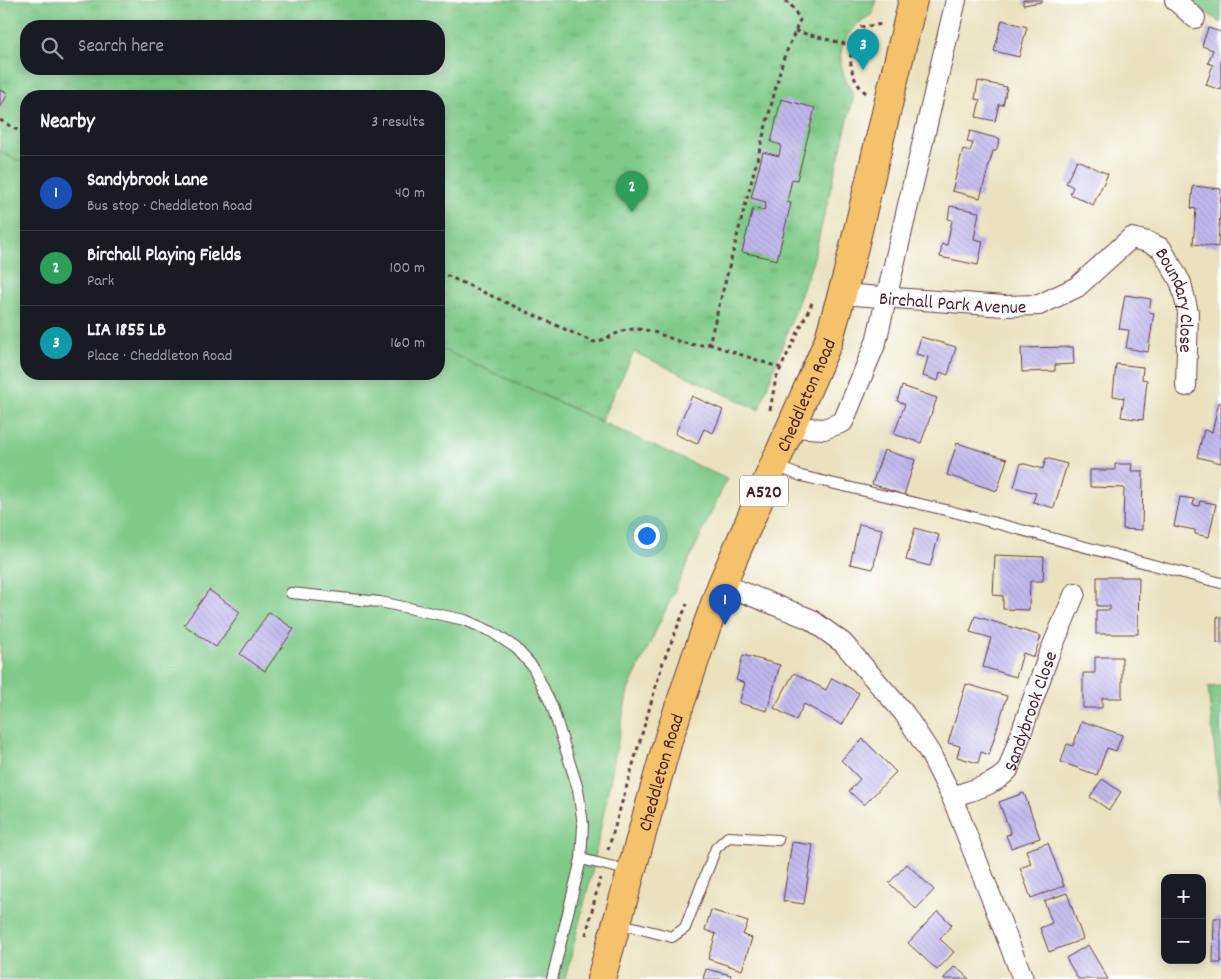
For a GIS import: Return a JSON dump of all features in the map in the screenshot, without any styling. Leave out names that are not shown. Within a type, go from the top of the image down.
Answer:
[{"type":"highway","name":"Cheddleton Road","points":[[601,979],[669,738],[722,584],[776,466],[828,342],[912,0]]},
{"type":"street","points":[[792,427],[824,429],[843,422],[876,342],[956,0]]},
{"type":"street","points":[[1175,0],[1195,18]]},
{"type":"street","name":"Birchall Park Avenue","points":[[841,294],[1004,306],[1039,305],[1077,287],[1131,238]]},
{"type":"street","name":"Boundary Close","points":[[1131,238],[1148,242],[1161,248],[1181,283],[1188,312],[1186,386]]},
{"type":"street","points":[[722,584],[810,619],[842,644],[904,713],[930,753],[952,797],[1023,979]]},
{"type":"street","name":"Sandybrook Close","points":[[952,797],[990,784],[1001,778],[1008,770],[1048,657],[1075,593]]},
{"type":"lane","points":[[776,466],[801,476],[950,511],[1221,583]]},
{"type":"lane","points":[[291,592],[380,602],[465,620],[492,632],[516,648],[533,667],[555,715],[578,790],[583,825],[581,859],[552,979]]},
{"type":"lane","points":[[617,922],[672,937],[685,928],[716,848],[728,837],[778,840]]},
{"type":"lane","points":[[581,859],[631,872]]},
{"type":"path","points":[[709,344],[783,60],[800,20],[790,3],[782,0]]},
{"type":"path","points":[[872,98],[858,86],[851,73],[852,46],[855,36],[861,27],[889,23]]},
{"type":"path","points":[[795,32],[852,46]]},
{"type":"path","points":[[0,120],[20,132]]},
{"type":"path","points":[[445,275],[593,342],[604,340],[616,332],[636,329],[701,346],[709,344],[781,368]]},
{"type":"green space","points":[[0,0],[876,0],[873,14],[852,30],[845,39],[842,49],[843,71],[854,95],[813,261],[759,410],[634,352],[601,421],[445,351],[445,90],[20,90],[20,161],[0,152]]},
{"type":"green space","points":[[1189,0],[1221,0],[1221,23]]},
{"type":"green space","points":[[0,152],[20,161],[20,380],[445,380],[445,351],[727,479],[628,690],[592,872],[565,979],[0,979]]},
{"type":"green space","points":[[1221,686],[1221,810],[1208,687]]},
{"type":"building","points":[[1023,0],[1042,0],[1042,2],[1023,5]]},
{"type":"building","points":[[1002,20],[1027,27],[1019,57],[994,51]]},
{"type":"building","points":[[1208,28],[1221,32],[1221,90],[1206,85],[1213,65],[1208,63],[1213,50],[1202,46]]},
{"type":"building","points":[[978,81],[1007,87],[1003,105],[999,104],[995,121],[976,117],[980,100],[975,99]]},
{"type":"building","points":[[0,90],[8,93],[1,107],[0,107]]},
{"type":"building","points":[[781,99],[815,108],[797,180],[792,179],[787,202],[791,203],[777,260],[742,252],[753,208],[764,211],[766,202],[751,198],[763,152],[779,156],[781,145],[771,142]]},
{"type":"building","points":[[970,131],[1000,139],[996,151],[993,151],[980,198],[952,191],[963,149],[970,151],[973,143],[967,142]]},
{"type":"building","points":[[1077,160],[1108,174],[1093,205],[1070,194],[1073,187],[1066,183]]},
{"type":"building","points":[[1193,186],[1221,189],[1218,247],[1193,244],[1196,209],[1191,208]]},
{"type":"building","points":[[950,206],[979,212],[974,239],[983,241],[978,265],[940,257],[942,244],[947,245],[952,220],[948,219]]},
{"type":"building","points":[[1125,295],[1151,299],[1149,312],[1154,313],[1148,352],[1126,348],[1129,330],[1119,329]]},
{"type":"building","points":[[921,337],[956,347],[948,375],[940,372],[938,381],[923,376],[928,357],[916,354]]},
{"type":"building","points":[[1073,347],[1074,364],[1055,365],[1055,371],[1022,372],[1021,348]]},
{"type":"building","points":[[1116,364],[1143,367],[1142,379],[1147,380],[1143,420],[1121,417],[1124,398],[1113,396]]},
{"type":"building","points":[[902,386],[937,398],[921,443],[894,434],[905,404],[897,401]]},
{"type":"building","points":[[692,396],[723,410],[713,433],[704,429],[697,444],[675,434]]},
{"type":"building","points":[[1219,402],[1221,403],[1221,463],[1197,457],[1204,430],[1212,432]]},
{"type":"building","points":[[957,443],[1007,459],[997,491],[947,475]]},
{"type":"building","points":[[884,450],[915,460],[904,495],[872,484]]},
{"type":"building","points":[[1046,458],[1067,464],[1054,508],[1033,502],[1036,493],[1014,487],[1021,463],[1043,469]]},
{"type":"building","points":[[1115,464],[1132,464],[1131,471],[1143,471],[1142,530],[1123,529],[1124,488],[1090,487],[1090,470],[1115,470]]},
{"type":"building","points":[[1180,497],[1194,499],[1193,505],[1199,506],[1200,501],[1216,504],[1209,537],[1195,534],[1195,530],[1174,526]]},
{"type":"building","points":[[859,524],[882,529],[873,569],[850,564]]},
{"type":"building","points":[[915,528],[939,535],[930,566],[906,560]]},
{"type":"building","points":[[995,555],[1044,557],[1043,581],[1030,581],[1029,610],[1003,609],[1003,596],[993,595]]},
{"type":"building","points":[[1097,577],[1139,577],[1138,634],[1096,634],[1096,610],[1110,610],[1110,606],[1097,606]]},
{"type":"building","points":[[209,590],[240,612],[216,647],[184,625]]},
{"type":"building","points":[[269,612],[294,629],[265,671],[240,654]]},
{"type":"building","points":[[975,616],[1041,636],[1034,657],[1023,653],[1016,677],[983,667],[991,638],[970,632]]},
{"type":"building","points":[[1217,617],[1221,617],[1221,643],[1217,643]]},
{"type":"building","points":[[743,655],[780,665],[767,711],[739,703],[745,683],[736,680]]},
{"type":"building","points":[[1095,657],[1122,657],[1122,698],[1102,698],[1102,708],[1083,708],[1083,673],[1095,673]]},
{"type":"building","points":[[794,673],[826,690],[832,678],[859,693],[842,725],[804,704],[796,720],[774,708]]},
{"type":"building","points":[[966,684],[1007,696],[989,755],[981,752],[978,763],[957,757],[960,746],[948,743]]},
{"type":"building","points":[[1082,721],[1122,735],[1116,751],[1107,748],[1097,775],[1061,762],[1067,744],[1073,746]]},
{"type":"building","points":[[863,739],[896,772],[864,805],[849,791],[860,779],[841,760]]},
{"type":"building","points":[[1102,779],[1121,792],[1109,810],[1090,797]]},
{"type":"building","points":[[1024,793],[1040,838],[1011,848],[1006,835],[1011,834],[999,802]]},
{"type":"building","points":[[792,842],[813,845],[804,904],[783,901]]},
{"type":"building","points":[[1048,843],[1064,886],[1031,898],[1020,868],[1031,864],[1026,850]]},
{"type":"building","points":[[907,864],[934,890],[916,909],[889,883]]},
{"type":"building","points":[[1067,893],[1083,939],[1049,952],[1040,928],[1052,923],[1044,901]]},
{"type":"building","points":[[711,910],[748,922],[743,935],[752,938],[742,970],[708,959],[716,934],[705,930]]},
{"type":"building","points":[[938,911],[952,925],[940,939],[954,952],[937,970],[908,943]]},
{"type":"building","points":[[1214,918],[1221,918],[1221,963],[1213,963]]},
{"type":"building","points":[[1088,945],[1108,979],[1078,979],[1066,958]]},
{"type":"building","points":[[955,966],[969,979],[943,979]]},
{"type":"building","points":[[706,969],[731,975],[730,979],[703,979]]},
{"type":"place","name":"LIA 1855 LB","points":[[863,70]]},
{"type":"place","name":"Birchall Playing Fields","points":[[632,212]]},
{"type":"place","name":"Sandybrook Lane","points":[[725,625]]}]
